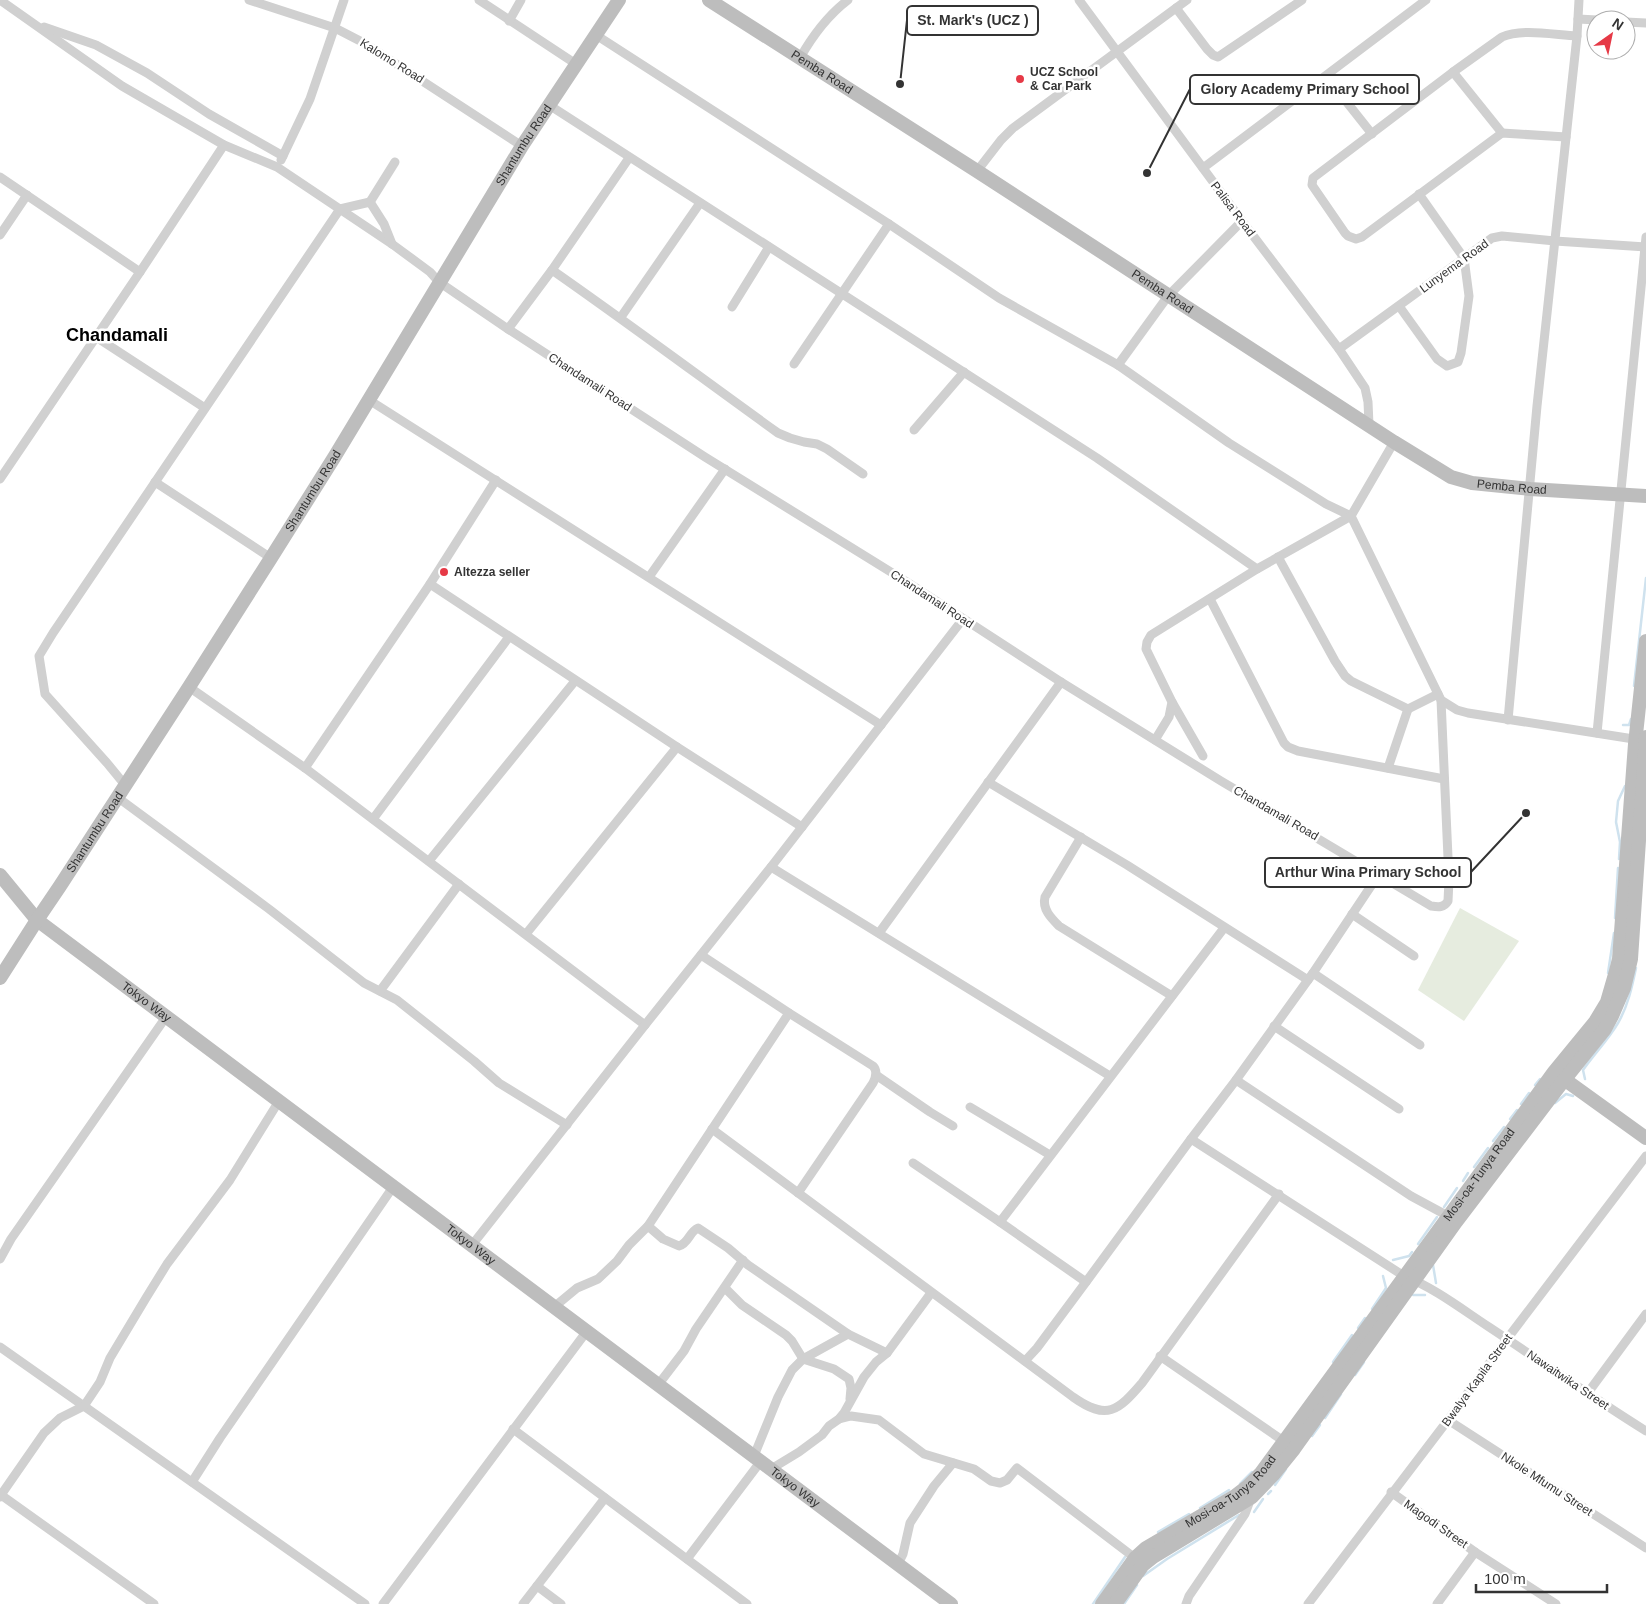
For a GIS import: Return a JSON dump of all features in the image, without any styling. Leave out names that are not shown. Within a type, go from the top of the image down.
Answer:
[{"type":"main road","name":"Shantumbu Road","points":[[0,978],[189,688],[369,400],[522,146],[619,0]]},
{"type":"main road","name":"Pemba Road","points":[[709,0],[1451,477],[1472,483],[1530,489],[1646,496]]},
{"type":"main road","name":"Mosi-oa-Tunya Road","points":[[1102,1604],[1135,1558],[1146,1548],[1235,1496],[1250,1491],[1284,1442],[1409,1278],[1456,1222],[1559,1076],[1607,1002],[1619,959],[1642,739],[1646,641]]},
{"type":"main road","name":"Tokyo Way","points":[[0,875],[37,920],[951,1604]]},
{"type":"main road","name":"Mosi-oa-Tunya Road","points":[[1115,1604],[1143,1565],[1273,1475],[1294,1449],[1409,1278],[1448,1216],[1559,1076]]},
{"type":"main road","points":[[1559,1076],[1646,1138]]},
{"type":"street","name":"Chandamali Road","points":[[0,0],[122,86],[224,145],[278,167],[392,244],[430,272],[440,282],[508,329],[724,469],[816,525],[1154,740],[1431,906],[1442,906],[1448,901],[1449,880],[1444,779]]},
{"type":"street","name":"Kalomo Road","points":[[249,0],[335,28],[364,43],[522,146]]},
{"type":"street","points":[[278,167],[310,99],[344,0]]},
{"type":"street","points":[[478,0],[576,64]]},
{"type":"street","points":[[509,21],[521,0]]},
{"type":"street","points":[[800,58],[823,23],[848,0]]},
{"type":"street","name":"Palisa Road","points":[[1079,0],[1339,349],[1365,388],[1369,425]]},
{"type":"street","points":[[977,171],[1013,128],[1187,0]]},
{"type":"street","points":[[1176,8],[1207,49],[1218,57],[1302,0]]},
{"type":"street","points":[[1203,168],[1426,0]]},
{"type":"street","points":[[1508,720],[1577,36],[1579,0]]},
{"type":"street","points":[[1578,19],[1586,19]]},
{"type":"street","points":[[34,24],[96,45],[147,73],[209,114],[283,156]]},
{"type":"street","points":[[1566,137],[1502,133],[1356,239],[1345,233],[1314,189],[1312,182],[1313,178],[1453,72],[1510,33],[1524,32],[1577,36]]},
{"type":"street","points":[[596,35],[999,298],[1118,365],[1229,443],[1326,504],[1351,516],[1439,697],[1444,779],[1298,751],[1288,747],[1284,743],[1210,599]]},
{"type":"street","points":[[1453,72],[1502,133]]},
{"type":"street","points":[[1326,76],[1372,134]]},
{"type":"street","points":[[549,105],[1097,458],[1257,569]]},
{"type":"street","points":[[0,479],[224,145]]},
{"type":"street","points":[[508,329],[552,270],[629,158]]},
{"type":"street","points":[[125,785],[108,763],[45,694],[40,656],[53,633],[340,210],[370,202],[395,162]]},
{"type":"street","points":[[0,177],[140,272]]},
{"type":"street","points":[[1399,306],[1437,359],[1447,366],[1458,362],[1469,296],[1464,258],[1419,194]]},
{"type":"street","points":[[0,235],[27,195]]},
{"type":"street","points":[[370,202],[384,224],[392,244]]},
{"type":"street","points":[[621,317],[700,203]]},
{"type":"street","points":[[1118,365],[1168,296],[1242,221]]},
{"type":"street","points":[[794,364],[888,224]]},
{"type":"street","name":"Lunyema Road","points":[[1339,349],[1492,238],[1502,236],[1555,241],[1646,243]]},
{"type":"street","points":[[1597,733],[1646,243]]},
{"type":"street","points":[[732,307],[769,246]]},
{"type":"street","points":[[552,270],[621,317],[778,433],[797,440],[817,444],[863,474]]},
{"type":"street","points":[[96,337],[205,408]]},
{"type":"street","points":[[914,430],[964,372]]},
{"type":"street","points":[[369,400],[881,725]]},
{"type":"street","points":[[1203,756],[1172,702],[1146,649],[1146,642],[1151,635],[1257,569],[1351,516],[1394,442]]},
{"type":"street","points":[[649,577],[724,469]]},
{"type":"street","points":[[304,768],[430,584],[496,480]]},
{"type":"street","points":[[155,482],[271,558]]},
{"type":"street","points":[[1278,557],[1345,676],[1408,708],[1439,697]]},
{"type":"street","points":[[430,584],[575,681],[802,827]]},
{"type":"street","points":[[472,1246],[644,1025],[771,867],[963,619]]},
{"type":"street","points":[[372,819],[509,637]]},
{"type":"street","points":[[429,861],[575,681]]},
{"type":"street","points":[[879,933],[1061,682]]},
{"type":"street","points":[[189,688],[304,768],[644,1025]]},
{"type":"street","points":[[1439,697],[1457,710],[1468,713],[1642,739]]},
{"type":"street","points":[[1154,740],[1169,716],[1172,702]]},
{"type":"street","points":[[1388,768],[1408,708]]},
{"type":"street","points":[[526,934],[677,747]]},
{"type":"street","points":[[988,782],[1127,865],[1224,928],[1310,976],[1420,1044]]},
{"type":"street","points":[[117,797],[269,909],[364,983],[397,1000],[499,1083],[567,1126]]},
{"type":"street","points":[[1081,838],[1044,897],[1043,902],[1047,912],[1059,926],[1172,996]]},
{"type":"street","points":[[771,867],[1110,1076]]},
{"type":"street","points":[[1025,1361],[1037,1348],[1086,1282],[1190,1138],[1236,1080],[1379,874]]},
{"type":"street","points":[[380,991],[459,884]]},
{"type":"street","points":[[1352,914],[1414,956]]},
{"type":"street","points":[[1000,1222],[1224,928]]},
{"type":"street","points":[[701,955],[875,1068],[876,1075],[873,1082],[798,1193]]},
{"type":"street","points":[[554,1307],[577,1288],[598,1279],[648,1226],[789,1012]]},
{"type":"street","points":[[0,1259],[11,1239],[166,1017]]},
{"type":"street","points":[[1274,1026],[1398,1109]]},
{"type":"street","points":[[876,1075],[953,1126]]},
{"type":"street","points":[[1236,1080],[1411,1196],[1448,1216]]},
{"type":"street","points":[[154,1604],[1,1496],[44,1434],[60,1418],[84,1406],[100,1382],[110,1358],[167,1264],[230,1180],[279,1101]]},
{"type":"street","points":[[970,1107],[1050,1155]]},
{"type":"street","points":[[712,1128],[931,1293],[1086,1406],[1098,1410],[1109,1410],[1120,1406],[1129,1398],[1279,1194]]},
{"type":"street","name":"Nawaitwika Street","points":[[1190,1138],[1409,1278],[1507,1338],[1587,1394],[1646,1432]]},
{"type":"street","name":"Bwalya Kapila Street","points":[[1308,1604],[1646,1156]]},
{"type":"street","points":[[913,1164],[1086,1282]]},
{"type":"street","points":[[192,1482],[220,1438],[393,1187]]},
{"type":"street","points":[[648,1226],[663,1239],[679,1246],[686,1242],[694,1230],[698,1228],[848,1334],[887,1353]]},
{"type":"street","points":[[658,1385],[684,1351],[696,1329],[743,1260]]},
{"type":"street","points":[[725,1288],[742,1305],[786,1334],[803,1358],[834,1369],[849,1379],[851,1388],[850,1402]]},
{"type":"street","points":[[762,1462],[799,1452],[822,1435],[829,1426],[839,1419],[864,1377],[876,1362],[887,1353],[931,1293]]},
{"type":"street","points":[[1587,1394],[1646,1314]]},
{"type":"street","points":[[382,1604],[587,1331]]},
{"type":"street","points":[[688,1559],[762,1462],[778,1397],[792,1370],[803,1358],[848,1334]]},
{"type":"street","points":[[0,1347],[365,1604]]},
{"type":"street","points":[[1160,1356],[1284,1442]]},
{"type":"street","points":[[839,1419],[852,1416],[878,1420],[924,1454],[974,1469],[991,1481],[1000,1483],[1007,1480],[1017,1468],[1135,1558]]},
{"type":"street","name":"Nkole Mfumu Street","points":[[1448,1420],[1646,1548]]},
{"type":"street","points":[[513,1429],[747,1604]]},
{"type":"street","points":[[898,1564],[903,1554],[910,1523],[934,1486],[953,1463]]},
{"type":"street","points":[[1186,1604],[1189,1596],[1245,1514],[1250,1491]]},
{"type":"street","name":"Magodi Street","points":[[1392,1492],[1475,1552],[1556,1604]]},
{"type":"street","points":[[523,1604],[605,1498]]},
{"type":"street","points":[[1436,1604],[1475,1552]]},
{"type":"street","points":[[537,1586],[561,1604]]},
{"type":"shaded area","points":[[1460,908],[1519,941],[1464,1021],[1418,990]]},
{"type":"waterway","points":[[1634,686],[1646,578]]},
{"type":"waterway","points":[[1623,725],[1629,725],[1631,719]]},
{"type":"waterway","points":[[1619,859],[1620,842],[1616,822],[1618,801],[1625,786]]},
{"type":"waterway","points":[[1615,918],[1618,868]]},
{"type":"waterway","points":[[1608,973],[1614,933]]},
{"type":"waterway","points":[[1585,1079],[1583,1070],[1610,1035],[1621,1017],[1629,996],[1636,968]]},
{"type":"waterway","points":[[1535,1085],[1540,1079]]},
{"type":"waterway","points":[[1521,1104],[1529,1093]]},
{"type":"waterway","points":[[1555,1103],[1566,1094],[1573,1096]]},
{"type":"waterway","points":[[1510,1119],[1517,1110]]},
{"type":"waterway","points":[[1493,1141],[1504,1127]]},
{"type":"waterway","points":[[1474,1167],[1488,1148]]},
{"type":"waterway","points":[[1463,1181],[1468,1173]]},
{"type":"waterway","points":[[1444,1207],[1457,1188]]},
{"type":"waterway","points":[[1418,1244],[1437,1217]]},
{"type":"waterway","points":[[1393,1260],[1409,1256],[1412,1252]]},
{"type":"waterway","points":[[1433,1265],[1436,1283]]},
{"type":"waterway","points":[[1372,1309],[1386,1288],[1383,1276]]},
{"type":"waterway","points":[[1413,1295],[1425,1295]]},
{"type":"waterway","points":[[1358,1328],[1365,1318]]},
{"type":"waterway","points":[[1333,1362],[1352,1335]]},
{"type":"waterway","points":[[1355,1375],[1364,1362]]},
{"type":"waterway","points":[[1325,1418],[1341,1394]]},
{"type":"waterway","points":[[1312,1436],[1320,1425]]},
{"type":"waterway","points":[[1275,1485],[1286,1469]]},
{"type":"waterway","points":[[1240,1484],[1252,1472]]},
{"type":"waterway","points":[[1200,1508],[1229,1490]]},
{"type":"waterway","points":[[1268,1494],[1271,1491]]},
{"type":"waterway","points":[[1254,1512],[1263,1499]]},
{"type":"waterway","points":[[1158,1532],[1189,1514]]},
{"type":"waterway","points":[[1143,1576],[1239,1515]]},
{"type":"waterway","points":[[1093,1604],[1125,1557]]},
{"type":"waterway","points":[[1124,1604],[1137,1585]]},
{"type":"place","name":"UCZ School & Car Park","points":[[1020,79]]},
{"type":"place","name":"St. Mark's (UCZ )","points":[[900,84]]},
{"type":"place","name":"Glory Academy Primary School","points":[[1147,173]]},
{"type":"place","name":"Altezza seller","points":[[444,572]]},
{"type":"place","name":"Arthur Wina Primary School","points":[[1526,813]]},
{"type":"district","name":"Chandamali","points":[[117,335]]}]
